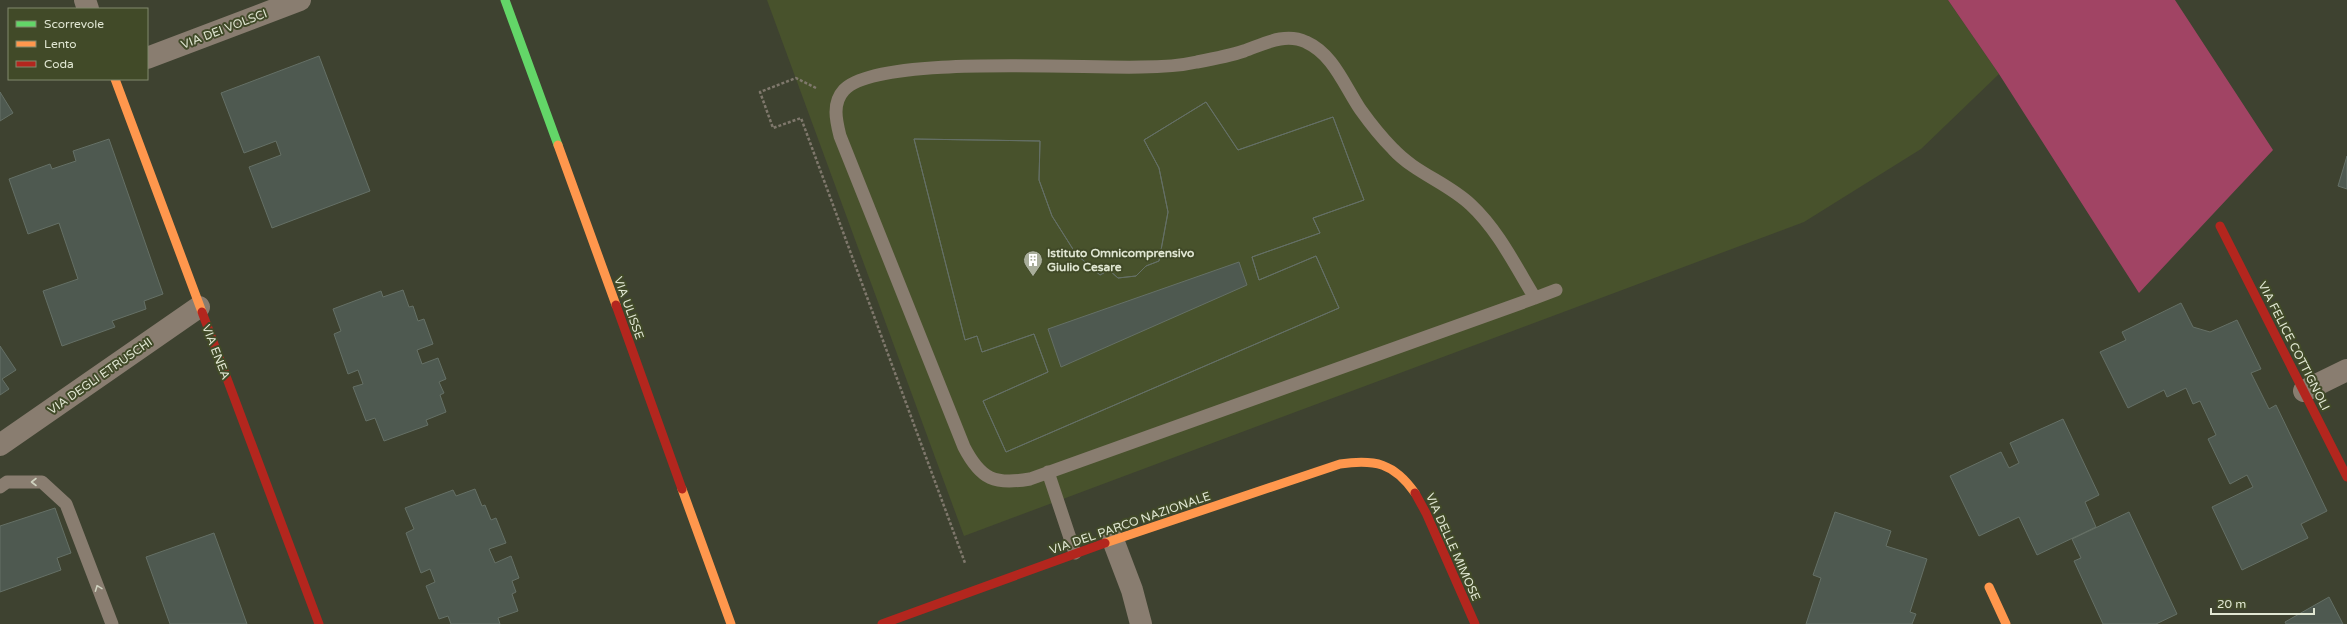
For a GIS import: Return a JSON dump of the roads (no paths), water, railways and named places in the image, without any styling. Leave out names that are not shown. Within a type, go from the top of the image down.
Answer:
[{"type":"street","name":"VIA DEI VOLSCI","points":[[148,58],[300,0]]},
{"type":"street","name":"VIA ULISSE","points":[[505,0],[731,624]]},
{"type":"street","name":"VIA ENEA","points":[[115,80],[199,307],[319,624]]},
{"type":"street","name":"VIA FELICE COTTIGNOLI","points":[[2220,226],[2347,476]]},
{"type":"street","name":"VIA DEGLI ETRUSCHI","points":[[0,446],[199,307]]},
{"type":"street","points":[[2304,391],[2347,370]]},
{"type":"street","name":"VIA DEL PARCO NAZIONALE","points":[[882,624],[1113,540],[1340,464],[1365,459],[1387,466]]},
{"type":"street","name":"VIA DELLE MIMOSE","points":[[1387,466],[1408,483],[1419,498],[1475,624]]},
{"type":"street","points":[[1113,540],[1132,590],[1141,624]]},
{"type":"street","points":[[1989,587],[2006,624]]},
{"type":"lane","points":[[1535,298],[1500,241],[1471,205],[1413,167],[1394,151],[1360,109],[1335,68],[1325,55],[1305,41],[1283,38],[1219,58],[1168,66],[958,66],[911,69],[864,79],[845,89],[838,98],[836,110],[840,136],[970,459],[987,477],[1000,481],[1030,479],[1048,472],[1535,298],[1556,290]]},
{"type":"lane","points":[[1048,472],[1076,553]]},
{"type":"lane","points":[[0,487],[7,482],[42,482],[66,504],[112,624]]},
{"type":"place","name":"Istituto Omnicomprensivo Giulio Cesare","points":[[1033,277]]}]
